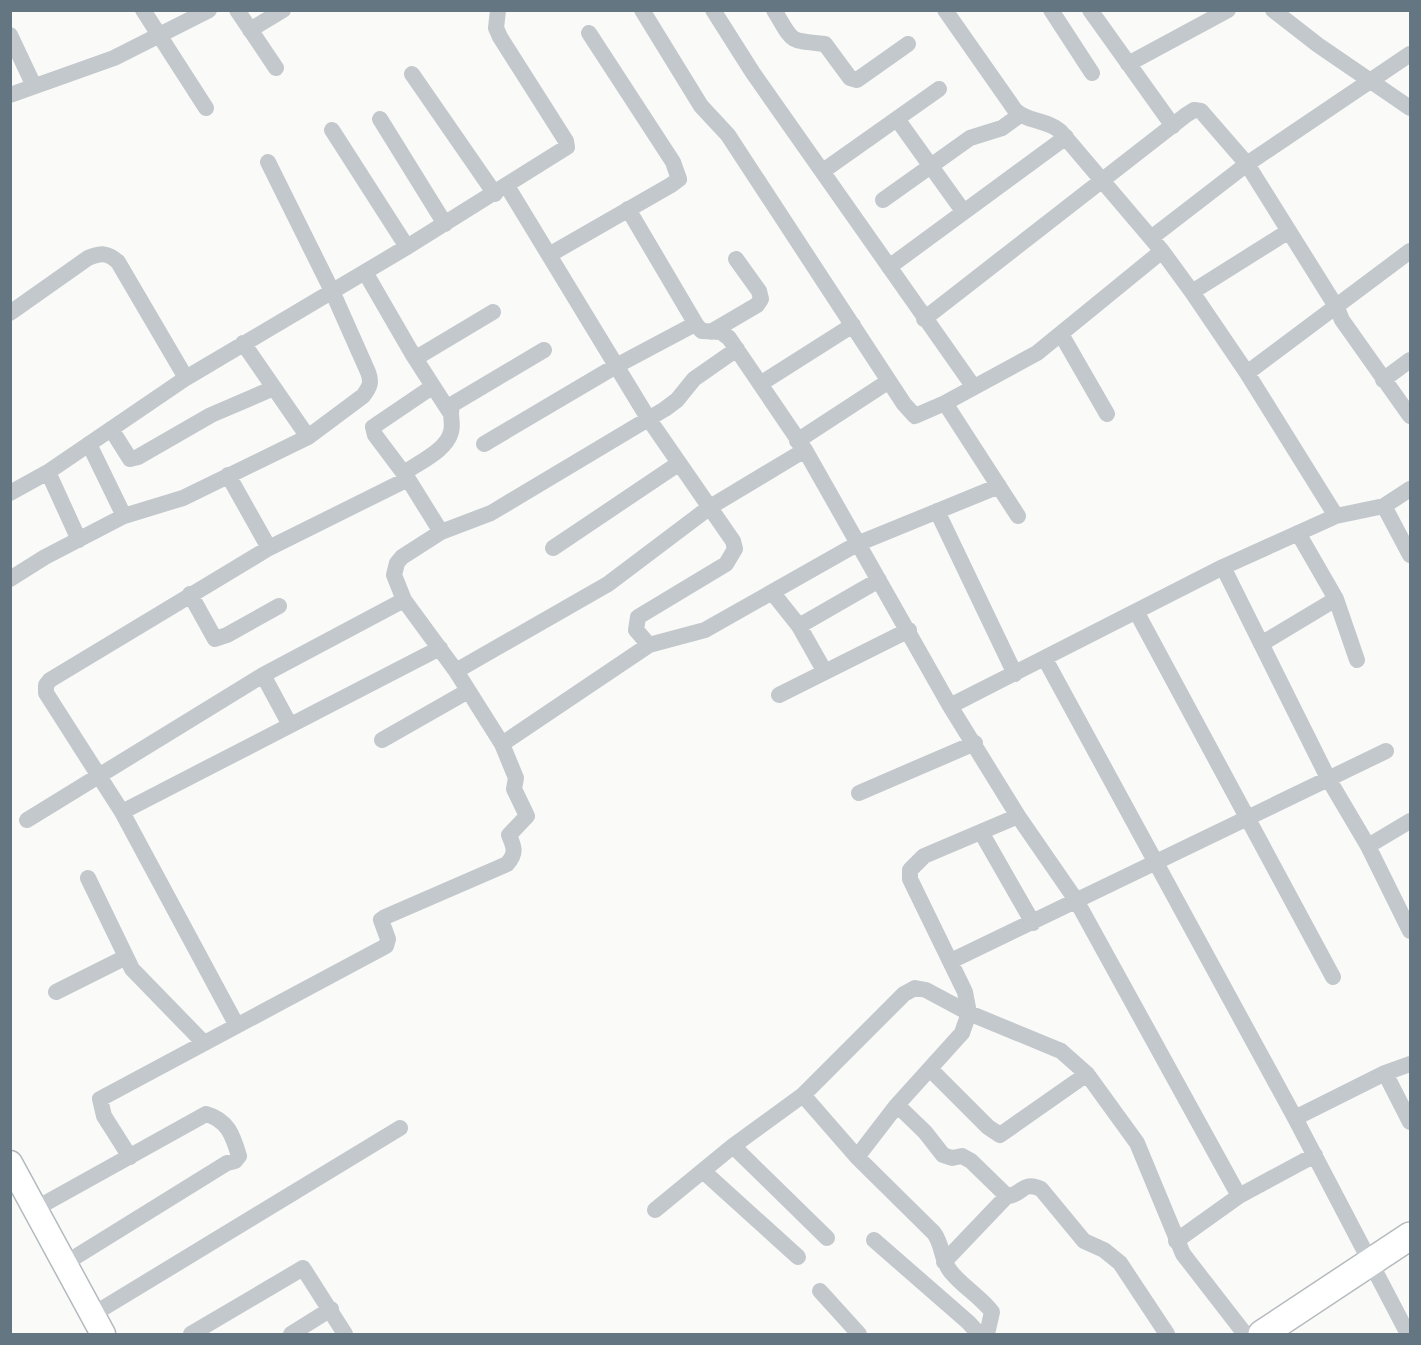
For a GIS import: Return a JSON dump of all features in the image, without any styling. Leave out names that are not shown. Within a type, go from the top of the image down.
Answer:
[{"type":"main road","points":[[10,1163],[98,1325]]},
{"type":"main road","points":[[1262,1335],[1410,1236]]},
{"type":"street","points":[[144,10],[206,108]]},
{"type":"street","points":[[10,95],[114,58],[161,37],[209,10]]},
{"type":"street","points":[[237,10],[276,68]]},
{"type":"street","points":[[250,30],[283,10]]},
{"type":"street","points":[[10,493],[48,472],[186,378],[445,224],[567,147],[566,141],[500,37],[496,28],[498,10]]},
{"type":"street","points":[[642,10],[701,106],[728,135],[889,381],[915,416],[945,403],[1037,353],[1162,251]]},
{"type":"street","points":[[713,10],[924,319],[973,386]]},
{"type":"street","points":[[774,10],[791,37],[804,44],[825,44],[850,78],[857,80],[908,44]]},
{"type":"street","points":[[945,10],[1006,100],[1020,115],[1035,122],[1052,124],[1066,137],[1162,251],[1247,373],[1336,516]]},
{"type":"street","points":[[1051,10],[1092,73]]},
{"type":"street","points":[[1090,10],[1173,126]]},
{"type":"street","points":[[1128,64],[1228,10]]},
{"type":"street","points":[[1284,13],[1370,81],[1410,108]]},
{"type":"street","points":[[549,255],[679,178],[673,162],[589,33]]},
{"type":"street","points":[[10,35],[34,86]]},
{"type":"street","points":[[1151,238],[1247,164],[1410,54]]},
{"type":"street","points":[[412,74],[549,255],[648,418],[678,464],[730,534],[735,549],[726,564],[638,617],[636,630],[649,645]]},
{"type":"street","points":[[823,171],[939,89]]},
{"type":"street","points":[[924,319],[1194,110],[1201,111],[1247,164],[1337,308],[1342,320],[1410,417]]},
{"type":"street","points":[[883,200],[970,138],[1002,128],[1020,115]]},
{"type":"street","points":[[380,119],[445,224]]},
{"type":"street","points":[[897,119],[963,210]]},
{"type":"street","points":[[332,130],[407,247]]},
{"type":"street","points":[[889,267],[963,210],[1066,137]]},
{"type":"street","points":[[10,579],[124,516],[183,498],[308,437],[363,396],[372,380],[332,291],[268,162]]},
{"type":"street","points":[[628,209],[695,324],[702,331],[721,332],[729,338],[801,445],[909,630],[950,706],[975,743],[1018,816],[1076,900],[1239,1196]]},
{"type":"street","points":[[1192,292],[1289,231]]},
{"type":"street","points":[[1247,373],[1337,308],[1410,251]]},
{"type":"street","points":[[10,313],[88,258],[99,253],[110,254],[118,262],[186,378]]},
{"type":"street","points":[[711,332],[757,305],[761,299],[759,291],[736,259]]},
{"type":"street","points":[[236,1024],[122,812],[46,693],[46,685],[50,680],[269,548],[406,476],[448,440],[452,430],[449,411],[432,387],[365,272]]},
{"type":"street","points":[[413,355],[420,355],[493,312]]},
{"type":"street","points":[[484,444],[616,366],[695,324]]},
{"type":"street","points":[[760,384],[854,325]]},
{"type":"street","points":[[1061,334],[1107,414]]},
{"type":"street","points":[[243,343],[308,437]]},
{"type":"street","points":[[130,1157],[104,1116],[99,1099],[203,1041],[386,946],[387,939],[381,920],[385,917],[507,864],[515,851],[509,835],[527,816],[514,789],[516,778],[502,744],[456,671],[404,600],[394,575],[398,563],[441,532],[490,513],[677,400],[694,379],[736,349]]},
{"type":"street","points":[[449,411],[460,398],[544,350]]},
{"type":"street","points":[[1383,380],[1410,360]]},
{"type":"street","points":[[456,671],[608,584],[710,507],[889,381]]},
{"type":"street","points":[[432,387],[373,427],[375,435],[406,476],[441,532]]},
{"type":"street","points":[[111,429],[129,459],[138,457],[201,420],[274,388]]},
{"type":"street","points":[[945,403],[1018,516]]},
{"type":"street","points":[[89,444],[124,516]]},
{"type":"street","points":[[553,548],[678,464]]},
{"type":"street","points":[[48,472],[78,540]]},
{"type":"street","points":[[228,475],[269,548]]},
{"type":"street","points":[[502,744],[649,645],[705,630],[857,544],[999,486]]},
{"type":"street","points":[[950,706],[1137,613],[1223,567],[1336,516],[1384,506],[1410,489]]},
{"type":"street","points":[[1384,506],[1410,555]]},
{"type":"street","points":[[937,511],[1016,674]]},
{"type":"street","points":[[1298,533],[1336,599],[1357,660]]},
{"type":"street","points":[[1223,567],[1329,780],[1368,846],[1408,922]]},
{"type":"street","points":[[799,626],[879,580]]},
{"type":"street","points":[[772,592],[799,626],[825,672]]},
{"type":"street","points":[[190,594],[215,639],[227,635],[279,606]]},
{"type":"street","points":[[1261,644],[1336,599]]},
{"type":"street","points":[[27,820],[263,675],[404,600]]},
{"type":"street","points":[[1137,613],[1333,977]]},
{"type":"street","points":[[779,694],[909,630]]},
{"type":"street","points":[[122,812],[440,648]]},
{"type":"street","points":[[1045,659],[1315,1155],[1408,1335]]},
{"type":"street","points":[[263,675],[290,725]]},
{"type":"street","points":[[382,740],[468,691]]},
{"type":"street","points":[[859,793],[975,743]]},
{"type":"street","points":[[951,961],[1386,751]]},
{"type":"street","points":[[856,1157],[897,1105],[962,1033],[969,1014],[965,992],[910,879],[910,870],[924,856],[1018,816]]},
{"type":"street","points":[[1368,846],[1410,821]]},
{"type":"street","points":[[981,832],[1033,923]]},
{"type":"street","points":[[88,878],[132,969],[203,1041]]},
{"type":"street","points":[[56,992],[126,957]]},
{"type":"street","points":[[655,1210],[733,1146],[803,1095],[903,994],[915,988],[926,990],[969,1014],[1061,1051],[1088,1074],[1137,1143],[1176,1241],[1190,1264],[1245,1335]]},
{"type":"street","points":[[1295,1118],[1385,1073],[1410,1064]]},
{"type":"street","points":[[930,1069],[988,1128],[1000,1135],[1088,1074]]},
{"type":"street","points":[[1385,1073],[1410,1122]]},
{"type":"street","points":[[803,1095],[856,1157],[941,1242],[944,1262],[950,1271],[992,1312],[984,1334],[874,1240]]},
{"type":"street","points":[[897,1105],[925,1132],[943,1155],[951,1158],[962,1156],[971,1161],[1007,1196],[1013,1196],[1032,1185],[1041,1189],[1084,1241],[1104,1250],[1120,1263],[1167,1335]]},
{"type":"street","points":[[35,1209],[206,1114],[217,1117],[230,1129],[239,1156],[235,1161],[64,1264]]},
{"type":"street","points":[[98,1325],[399,1128]]},
{"type":"street","points":[[733,1146],[827,1238]]},
{"type":"street","points":[[1176,1241],[1239,1196],[1315,1155]]},
{"type":"street","points":[[703,1171],[798,1257]]},
{"type":"street","points":[[944,1262],[1007,1196]]},
{"type":"street","points":[[191,1335],[303,1268],[331,1309],[345,1335]]},
{"type":"street","points":[[820,1291],[859,1335]]},
{"type":"street","points":[[291,1335],[331,1309]]}]
